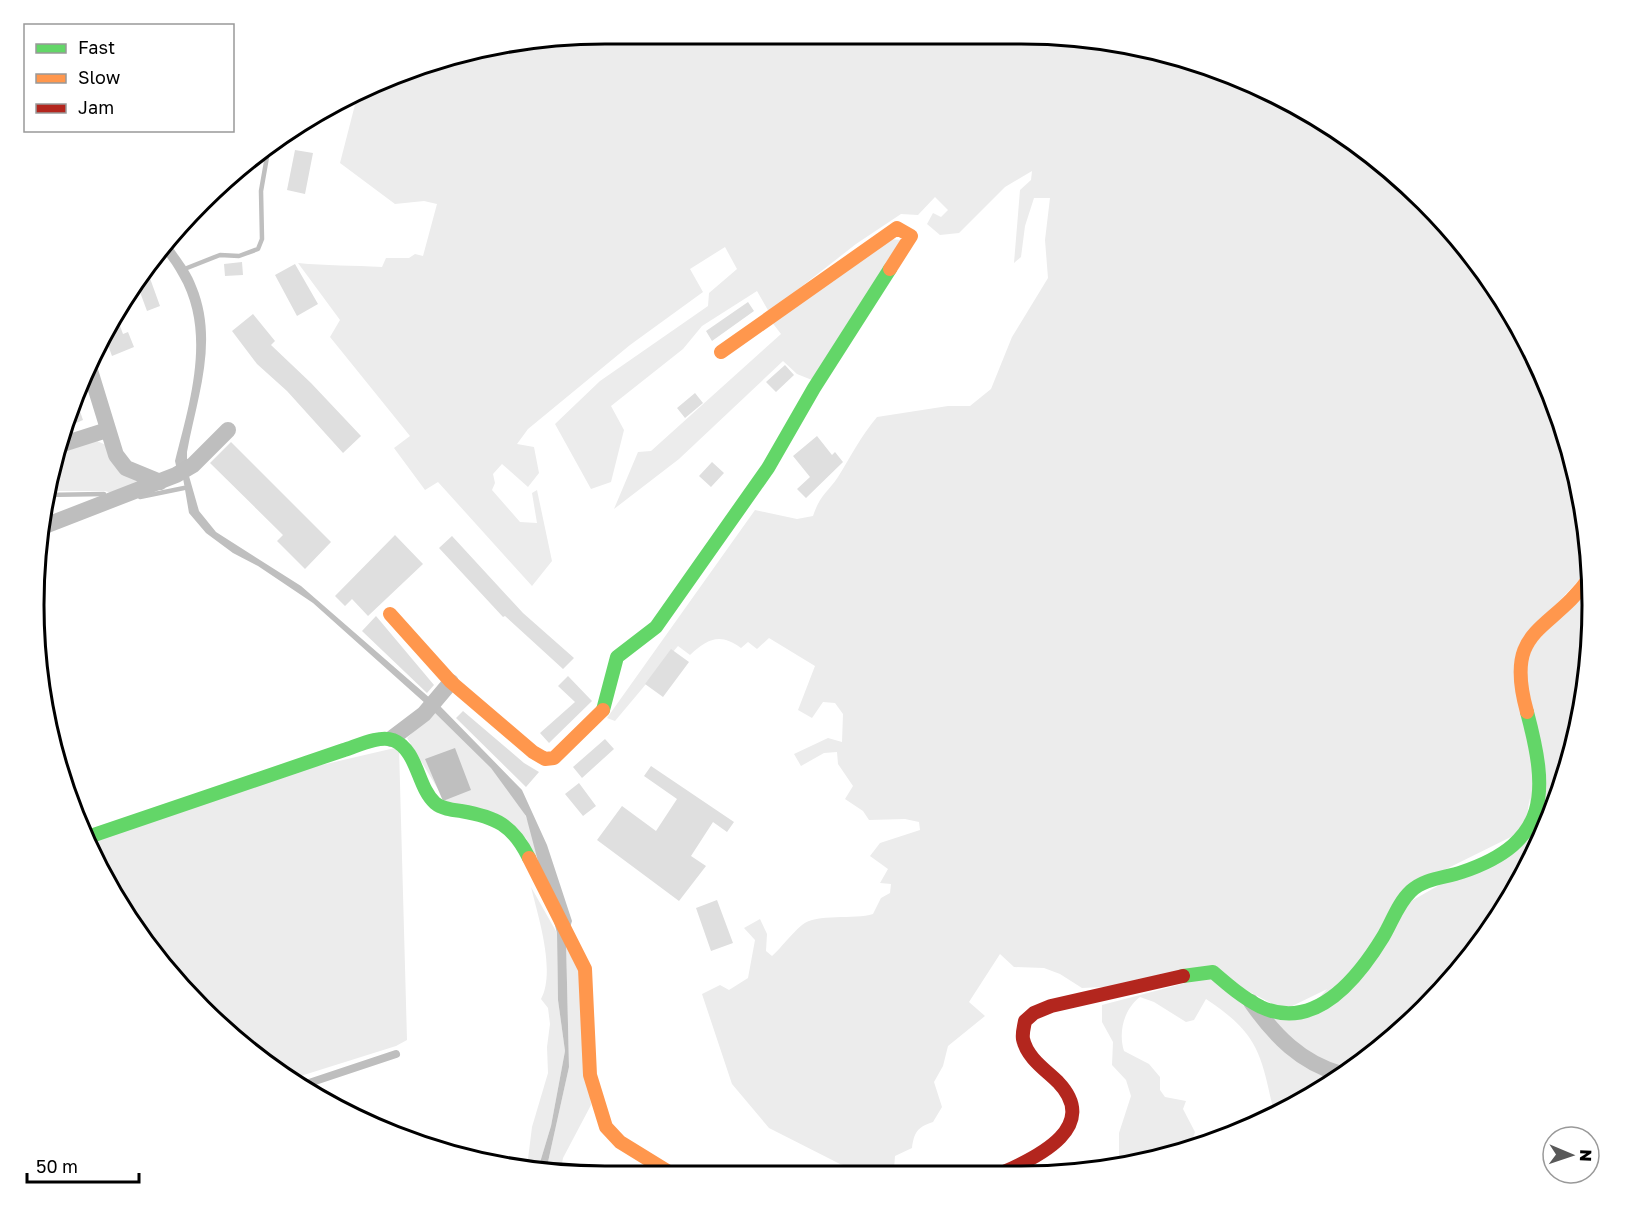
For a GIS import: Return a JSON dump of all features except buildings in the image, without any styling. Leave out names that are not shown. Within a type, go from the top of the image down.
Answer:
[{"type":"street","points":[[390,614],[447,688],[533,752],[545,759],[554,758],[605,708],[617,657],[656,627],[768,468],[814,388],[911,236],[897,228],[882,236],[721,352]]},
{"type":"street","points":[[92,377],[116,455],[126,468],[168,479]]},
{"type":"street","points":[[68,443],[107,430]]},
{"type":"street","points":[[49,524],[168,479],[193,465],[228,430]]},
{"type":"street","points":[[1251,1002],[1283,1013],[1302,1012],[1338,995],[1356,978],[1415,887],[1475,867],[1501,854],[1528,831],[1541,798],[1542,775],[1525,701],[1520,672],[1521,656],[1527,639],[1581,588]]},
{"type":"street","points":[[391,739],[424,714],[447,688]]},
{"type":"street","points":[[93,835],[344,750],[380,739],[391,739],[404,747],[435,803],[447,809],[484,815],[500,821],[521,842],[543,890],[585,969],[590,1075],[606,1127],[621,1142],[659,1166]]},
{"type":"street","points":[[1016,1166],[1050,1149],[1063,1137],[1072,1112],[1071,1101],[1065,1090],[1030,1051],[1023,1039],[1025,1021],[1034,1013],[1051,1006],[1168,978],[1213,972],[1251,1002],[1270,1029],[1290,1047],[1319,1068],[1331,1071]]},
{"type":"lane","points":[[311,1082],[396,1054]]},
{"type":"shaded area","points":[[1020,44],[1094,48],[1130,54],[1201,73],[1269,101],[1301,119],[1362,159],[1390,183],[1417,208],[1466,263],[1487,293],[1524,356],[1552,424],[1571,495],[1577,531],[1581,578],[1525,638],[1536,754],[1525,830],[1430,877],[1354,976],[1284,1010],[1229,981],[1082,988],[1060,974],[1044,968],[1014,967],[1000,954],[969,1002],[985,1016],[948,1046],[943,1066],[934,1082],[942,1107],[933,1122],[917,1131],[912,1148],[895,1156],[894,1166],[840,1164],[769,1128],[732,1084],[702,994],[720,985],[729,990],[748,978],[755,940],[744,928],[760,919],[767,934],[766,951],[772,956],[808,921],[873,914],[881,898],[890,893],[891,884],[880,883],[888,869],[870,856],[880,843],[920,830],[919,822],[905,819],[869,820],[863,811],[845,799],[853,786],[838,764],[837,752],[824,753],[801,766],[794,754],[828,738],[842,742],[843,714],[835,703],[823,702],[812,718],[798,710],[815,666],[769,638],[757,649],[748,642],[741,648],[727,640],[714,640],[702,645],[690,655],[678,646],[615,721],[607,718],[755,510],[797,519],[813,516],[821,499],[877,417],[948,406],[970,406],[991,389],[1012,337],[1048,278],[1045,240],[1050,198],[1034,198],[1025,226],[1021,257],[1014,263],[1020,190],[1031,180],[1032,171],[1005,187],[959,233],[940,235],[927,224],[933,213],[941,217],[948,210],[935,197],[918,215],[901,214],[856,244],[769,312],[757,291],[702,326],[683,349],[611,406],[624,430],[611,482],[591,489],[555,424],[600,381],[708,306],[709,293],[737,269],[725,247],[690,269],[703,292],[630,345],[528,429],[517,444],[534,447],[539,473],[528,487],[502,464],[493,474],[495,483],[492,490],[520,522],[537,523],[532,493],[537,490],[552,561],[532,586],[438,482],[425,490],[394,448],[410,436],[330,337],[340,320],[298,263],[382,267],[386,258],[409,258],[415,254],[423,256],[437,204],[424,201],[395,204],[340,163],[356,101],[424,73],[459,63],[531,48],[568,45]]},
{"type":"shaded area","points":[[887,239],[901,240],[812,380],[797,374],[783,361],[679,459],[614,509],[638,452],[651,451],[781,334],[771,321]]},
{"type":"shaded area","points":[[173,247],[187,268],[203,307],[206,348],[204,369],[187,452],[187,464],[177,470],[175,461],[192,391],[196,344],[189,298],[177,272],[165,255]]},
{"type":"shaded area","points":[[97,441],[106,445],[140,482],[115,494],[105,491],[55,491],[66,450]]},
{"type":"shaded area","points":[[189,476],[199,511],[216,532],[301,586],[431,699],[426,704],[313,603],[258,566],[233,553],[206,533],[189,513],[183,478]]},
{"type":"shaded area","points":[[1581,592],[1577,678],[1571,714],[1552,785],[1524,853],[1487,916],[1466,946],[1417,1001],[1362,1050],[1334,1070],[1320,1066],[1269,1017],[1303,1015],[1406,904],[1531,833],[1524,656]]},
{"type":"shaded area","points":[[440,706],[522,790],[547,845],[572,921],[566,941],[569,1067],[548,1162],[540,1162],[551,1126],[565,1051],[558,1000],[557,933],[526,816],[491,768],[434,712]]},
{"type":"shaded area","points":[[434,712],[498,774],[519,802],[533,835],[550,889],[526,838],[447,804],[407,738]]},
{"type":"shaded area","points":[[399,747],[407,1040],[396,1046],[301,1076],[263,1050],[235,1026],[183,974],[138,916],[95,838],[283,774]]},
{"type":"shaded area","points":[[455,748],[471,790],[443,801],[425,759]]},
{"type":"shaded area","points":[[531,887],[557,933],[558,1000],[565,1051],[551,1126],[540,1162],[528,1160],[532,1127],[548,1073],[547,1047],[550,1024],[548,1008],[541,999],[547,974],[541,928]]},
{"type":"shaded area","points":[[566,941],[582,971],[591,1105],[562,1164],[548,1162],[569,1067]]},
{"type":"shaded area","points":[[1212,976],[1330,1073],[1272,1106],[1261,1060],[1255,1047],[1237,1023],[1224,1012],[1206,999],[1194,1020],[1186,1022],[1154,1002],[1140,997],[1126,1014],[1122,1029],[1124,1051],[1149,1064],[1160,1077],[1160,1090],[1165,1097],[1186,1101],[1183,1109],[1195,1132],[1193,1138],[1119,1157],[1119,1133],[1131,1096],[1126,1080],[1112,1065],[1113,1042],[1102,1022],[1102,1005]]},
{"type":"waterway","points":[[187,268],[220,255],[239,256],[258,249],[262,239],[261,191],[267,156]]},
{"type":"waterway","points":[[140,497],[184,488]]},
{"type":"waterway","points":[[54,495],[104,494]]},
{"type":"traffic: fast","points":[[603,710],[617,657],[656,627],[768,468],[814,388],[890,269]]},
{"type":"traffic: fast","points":[[1183,976],[1213,972],[1254,1003],[1281,1013],[1299,1012],[1317,1007],[1333,997],[1348,984],[1373,953],[1399,907],[1411,891],[1429,881],[1462,872],[1491,860],[1513,845],[1527,829],[1536,810],[1539,789],[1534,740],[1527,712]]},
{"type":"traffic: fast","points":[[93,835],[362,744],[387,739],[393,740],[408,752],[424,788],[435,803],[448,809],[484,816],[502,824],[517,838],[529,858]]},
{"type":"traffic: slow","points":[[721,352],[897,228],[911,236],[890,269]]},
{"type":"traffic: slow","points":[[1527,712],[1521,684],[1521,663],[1526,647],[1534,634],[1581,588]]},
{"type":"traffic: slow","points":[[390,614],[451,682],[533,752],[545,759],[554,758],[603,710]]},
{"type":"traffic: slow","points":[[529,858],[585,969],[590,1075],[606,1127],[620,1142],[659,1166]]},
{"type":"traffic: jam","points":[[1016,1166],[1034,1157],[1060,1138],[1069,1126],[1072,1112],[1069,1098],[1058,1082],[1028,1052],[1023,1037],[1025,1021],[1034,1013],[1051,1006],[1183,976]]}]
